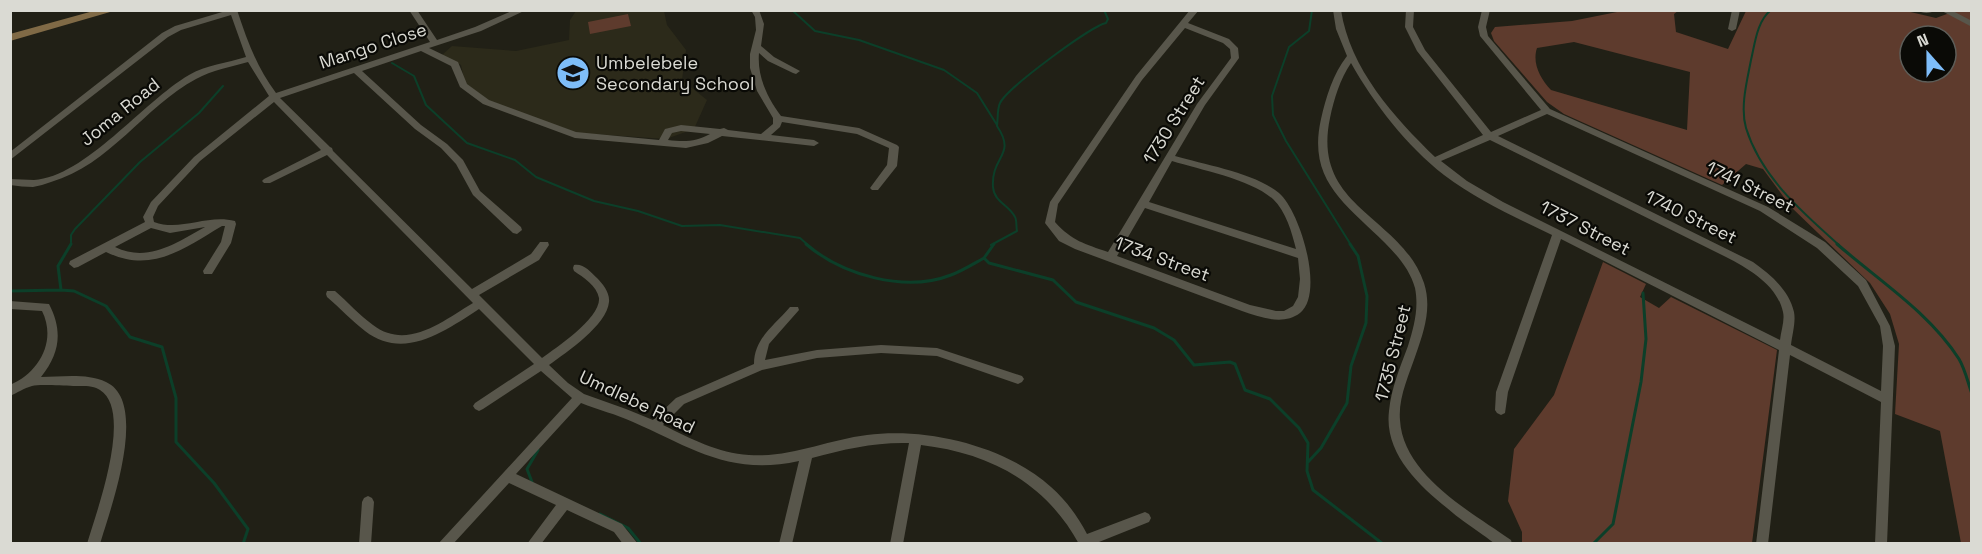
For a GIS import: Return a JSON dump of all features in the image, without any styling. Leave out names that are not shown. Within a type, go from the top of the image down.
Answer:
[{"type":"street","points":[[10,38],[111,10]]},
{"type":"street","points":[[413,10],[435,44]]},
{"type":"street","name":"Mango Close","points":[[150,224],[148,217],[154,204],[197,159],[274,97],[435,44],[522,10]]},
{"type":"street","points":[[755,10],[762,27],[756,46],[755,74],[778,118],[777,125],[765,136]]},
{"type":"street","points":[[1185,26],[1195,10]]},
{"type":"street","name":"1737 Street","points":[[1337,10],[1339,35],[1351,57],[1404,133],[1433,160],[1464,183],[1888,400]]},
{"type":"street","name":"1740 Street","points":[[1410,10],[1409,27],[1421,51],[1488,135],[1751,265],[1766,276],[1786,303],[1789,314],[1786,348],[1762,543]]},
{"type":"street","name":"1741 Street","points":[[1486,10],[1482,27],[1484,36],[1547,111],[1764,209],[1821,244],[1862,283],[1885,326],[1889,346],[1881,543]]},
{"type":"street","points":[[1732,29],[1736,10]]},
{"type":"street","points":[[1922,10],[1931,10]]},
{"type":"street","points":[[1944,10],[1971,25]]},
{"type":"street","name":"Umdlebe Road","points":[[234,11],[249,59],[259,79],[274,97],[541,364],[579,397],[621,412],[719,456],[757,460],[806,456],[882,437],[916,439],[975,452],[1029,477],[1065,509],[1086,542]]},
{"type":"street","name":"Joma Road","points":[[13,153],[165,35],[178,28],[234,11]]},
{"type":"street","name":"1730 Street","points":[[1111,257],[1201,104],[1236,53],[1226,40],[1185,26]]},
{"type":"street","name":"1734 Street","points":[[1185,26],[1139,78],[1053,204],[1050,223],[1056,232],[1079,246],[1267,314],[1289,315],[1299,309],[1305,296],[1300,255]]},
{"type":"street","points":[[756,46],[771,59],[796,71]]},
{"type":"street","points":[[423,48],[455,64],[463,85],[494,106],[575,135],[686,145],[705,141],[724,131]]},
{"type":"street","name":"1735 Street","points":[[1351,57],[1340,74],[1320,133],[1322,156],[1334,186],[1412,268],[1423,301],[1420,323],[1395,409],[1395,432],[1408,460],[1431,487],[1506,543]]},
{"type":"street","name":"Joma Road","points":[[10,182],[41,183],[64,175],[88,159],[185,81],[208,71],[249,59]]},
{"type":"street","points":[[356,70],[452,154],[464,168],[476,193],[517,230]]},
{"type":"street","points":[[1433,160],[1547,111]]},
{"type":"street","points":[[778,118],[859,131],[894,147],[892,166],[874,188]]},
{"type":"street","points":[[662,143],[668,131],[675,128],[724,131],[814,143]]},
{"type":"street","points":[[267,181],[329,150]]},
{"type":"street","points":[[1169,157],[1243,180],[1279,198],[1291,217],[1300,255]]},
{"type":"street","points":[[1142,203],[1300,255]]},
{"type":"street","points":[[108,248],[118,255],[134,258],[165,253],[222,222]]},
{"type":"street","points":[[74,264],[150,224],[158,228],[173,230],[222,222],[231,224],[229,237],[208,271]]},
{"type":"street","points":[[1501,410],[1502,392],[1558,233]]},
{"type":"street","points":[[472,294],[527,262],[544,245]]},
{"type":"street","points":[[479,406],[582,334],[604,309],[601,291],[578,268]]},
{"type":"street","points":[[331,294],[376,333],[398,341],[425,335],[480,303]]},
{"type":"street","points":[[10,305],[28,304],[45,308],[48,311],[53,331],[51,351],[31,381],[10,391]]},
{"type":"street","points":[[760,366],[760,347],[772,330],[794,310]]},
{"type":"street","points":[[654,427],[680,401],[760,366],[848,351],[938,352],[1018,379]]},
{"type":"street","points":[[31,381],[58,384],[90,382],[108,388],[115,397],[121,435],[93,543]]},
{"type":"street","points":[[444,543],[579,397]]},
{"type":"street","points":[[896,543],[916,439]]},
{"type":"street","points":[[784,543],[806,456]]},
{"type":"street","points":[[507,476],[618,528],[632,543]]},
{"type":"street","points":[[365,543],[368,502]]},
{"type":"street","points":[[533,543],[564,504]]},
{"type":"street","points":[[1086,542],[1144,518]]},
{"type":"shaded area","points":[[1902,10],[1936,18],[1955,11],[1971,11],[1971,543],[1961,543],[1940,431],[1895,414],[1899,344],[1890,314],[1870,283],[1791,207],[1763,169],[1746,164],[1722,185],[1564,114],[1547,102],[1494,41],[1491,33],[1495,27],[1572,21],[1622,11],[1678,11],[1674,14],[1676,32],[1728,49],[1746,11]],"holes":[[[1574,42],[1690,72],[1687,130],[1551,90],[1538,70],[1536,54],[1537,48]]]},
{"type":"shaded area","name":"Umbelebele Secondary School","points":[[576,11],[664,11],[667,25],[686,50],[682,80],[707,100],[694,129],[666,139],[578,133],[492,103],[465,83],[461,65],[442,55],[452,46],[516,51],[569,40],[570,20]]},
{"type":"shaded area","points":[[628,14],[631,26],[590,34],[588,22]]},
{"type":"shaded area","points":[[1603,262],[1646,284],[1640,297],[1659,308],[1671,297],[1777,350],[1752,543],[1522,543],[1522,532],[1508,501],[1514,449],[1554,395]]},
{"type":"waterway","points":[[792,10],[815,31],[859,40],[944,70],[977,93],[997,125]]},
{"type":"waterway","points":[[991,245],[1017,231],[1015,217],[996,196],[993,187],[993,176],[1005,144],[997,126],[1000,103],[1017,85],[1050,58],[1106,23],[1108,19],[1104,10]]},
{"type":"waterway","points":[[1312,10],[1309,31],[1289,47],[1272,96],[1273,115],[1286,141],[1351,245]]},
{"type":"waterway","points":[[1771,10],[1760,26],[1754,47],[1744,103],[1746,128],[1753,146],[1773,178],[1798,207],[1839,245]]},
{"type":"waterway","points":[[392,63],[414,76],[426,105],[467,143],[515,160],[536,177],[594,201],[638,211],[682,226],[720,225],[800,238],[808,245]]},
{"type":"waterway","points":[[71,244],[71,235],[75,229],[140,162],[199,113],[223,86]]},
{"type":"waterway","points":[[61,290],[58,266],[71,244]]},
{"type":"waterway","points":[[806,244],[837,264],[856,272],[894,281],[933,280],[955,273],[984,258]]},
{"type":"waterway","points":[[984,258],[994,244]]},
{"type":"waterway","points":[[1308,462],[1321,448],[1347,403],[1351,366],[1366,323],[1367,296],[1358,256],[1350,244]]},
{"type":"waterway","points":[[1837,244],[1902,297],[1933,326],[1959,359],[1972,394]]},
{"type":"waterway","points":[[984,258],[989,263],[1053,280],[1076,302],[1154,328],[1174,340],[1194,365],[1230,362],[1235,364],[1245,390],[1270,399],[1299,428],[1308,443],[1307,471],[1313,490],[1383,544]]},
{"type":"waterway","points":[[10,291],[61,290]]},
{"type":"waterway","points":[[61,290],[74,291],[106,306],[130,337],[162,347],[176,398],[176,442],[214,483],[248,529],[243,544]]},
{"type":"waterway","points":[[1593,544],[1613,524],[1641,382],[1646,339],[1643,293]]},
{"type":"waterway","points":[[532,482],[527,469],[538,450]]},
{"type":"waterway","points":[[600,514],[628,528],[641,544]]},
{"type":"place","name":"Umbelebele Secondary School","points":[[573,73]]}]
